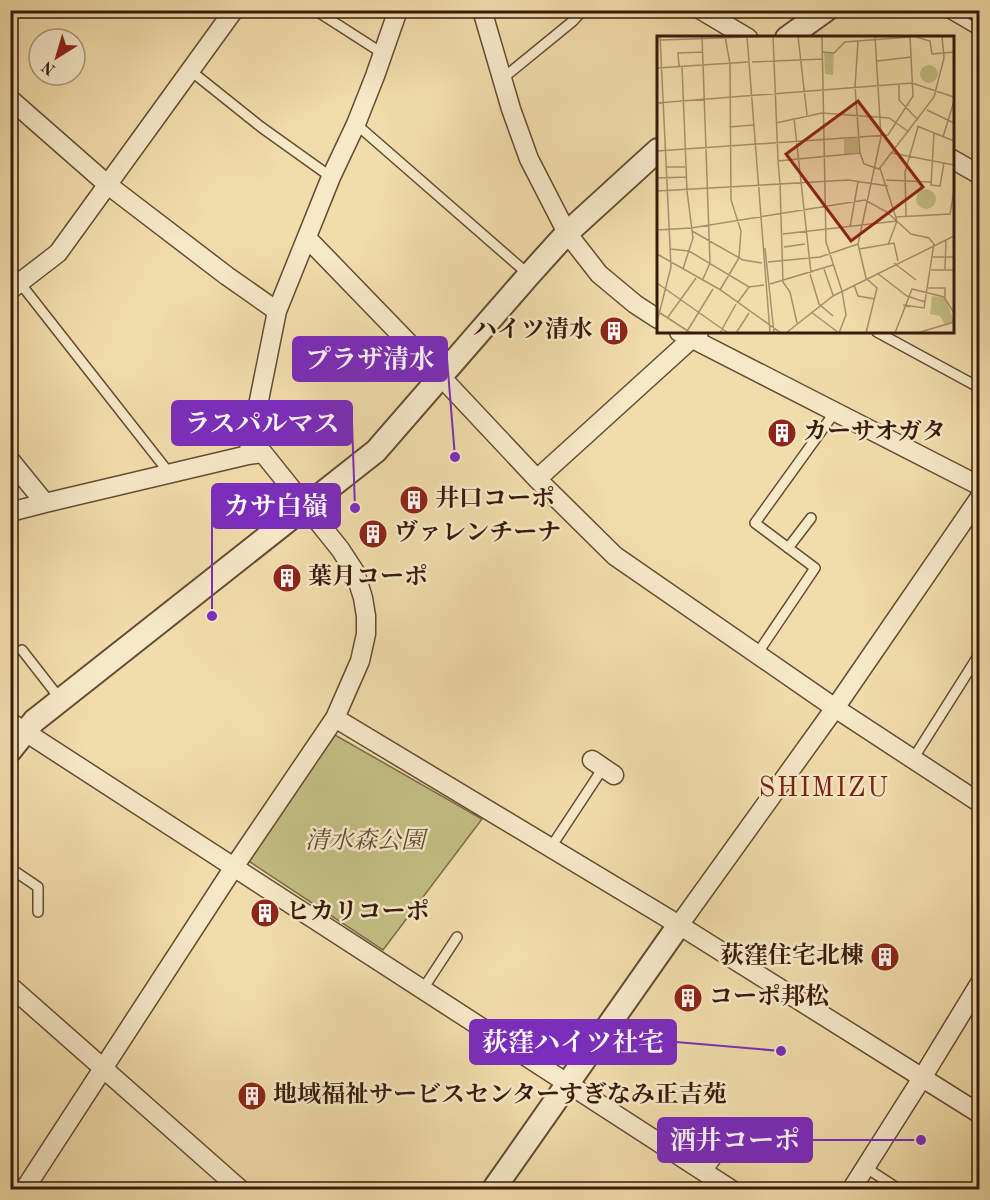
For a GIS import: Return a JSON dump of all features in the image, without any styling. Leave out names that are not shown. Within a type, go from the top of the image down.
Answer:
[{"type":"street","points":[[15,287],[58,253],[234,10]]},
{"type":"street","points":[[255,454],[278,311],[331,177],[356,124],[398,10]]},
{"type":"street","points":[[482,10],[529,159],[567,233],[599,274],[657,318]]},
{"type":"street","points":[[701,10],[745,36]]},
{"type":"street","points":[[791,36],[826,10]]},
{"type":"street","points":[[10,99],[108,185],[227,276],[278,311]]},
{"type":"street","points":[[18,726],[34,721],[376,451],[567,233],[657,151]]},
{"type":"street","points":[[954,160],[980,175]]},
{"type":"street","points":[[307,238],[537,479],[615,556],[835,708],[980,803]]},
{"type":"street","points":[[537,479],[690,334],[980,486]]},
{"type":"street","points":[[10,513],[255,454]]},
{"type":"street","points":[[24,1190],[234,867],[335,718],[360,661],[366,634],[366,616],[363,598],[354,572],[340,549],[306,507],[255,454]]},
{"type":"street","points":[[10,460],[45,503]]},
{"type":"street","points":[[493,1190],[835,708],[980,497]]},
{"type":"street","points":[[335,718],[679,925],[980,1114]]},
{"type":"street","points":[[10,751],[18,726]]},
{"type":"street","points":[[18,726],[732,1190]]},
{"type":"street","points":[[850,1190],[980,983]]},
{"type":"street","points":[[12,992],[103,1067],[241,1190]]},
{"type":"lane","points":[[315,10],[382,53]]},
{"type":"lane","points":[[502,79],[573,21],[583,10]]},
{"type":"lane","points":[[944,10],[980,31]]},
{"type":"lane","points":[[191,71],[261,127],[331,177]]},
{"type":"lane","points":[[356,124],[529,275]]},
{"type":"lane","points":[[15,287],[170,474]]},
{"type":"lane","points":[[879,333],[980,388]]},
{"type":"lane","points":[[757,654],[815,568],[755,523],[835,412]]},
{"type":"lane","points":[[788,548],[811,518]]},
{"type":"lane","points":[[22,650],[61,700]]},
{"type":"lane","points":[[913,759],[980,653]]},
{"type":"lane","points":[[551,847],[603,767]]},
{"type":"lane","points":[[10,868],[38,887],[38,912]]},
{"type":"lane","points":[[423,989],[457,937]]},
{"type":"lane","points":[[706,1173],[740,1126]]},
{"type":"lane","points":[[865,1167],[900,1190]]},
{"type":"green space","name":"清水森公園","points":[[335,735],[482,819],[383,950],[247,860]]},
{"type":"place","name":"ハイツ清水","points":[[614,331]]},
{"type":"place","name":"カーサオガタ","points":[[782,433]]},
{"type":"place","name":"プラザ清水","points":[[455,457]]},
{"type":"place","name":"井口コーポ","points":[[414,500]]},
{"type":"place","name":"ラスパルマス","points":[[355,508]]},
{"type":"place","name":"ヴァレンチーナ","points":[[373,534]]},
{"type":"place","name":"葉月コーポ","points":[[287,578]]},
{"type":"place","name":"カサ白嶺","points":[[212,616]]},
{"type":"place","name":"ヒカリコーポ","points":[[265,913]]},
{"type":"place","name":"荻窪住宅北棟","points":[[885,957]]},
{"type":"place","name":"コーポ邦松","points":[[688,998]]},
{"type":"place","name":"荻窪ハイツ社宅","points":[[781,1051]]},
{"type":"place","name":"地域福祉サービスセンターすぎなみ正吉苑","points":[[252,1096]]},
{"type":"place","name":"酒井コーポ","points":[[921,1140]]},
{"type":"district","name":"SHIMIZU","points":[[824,788]]}]
